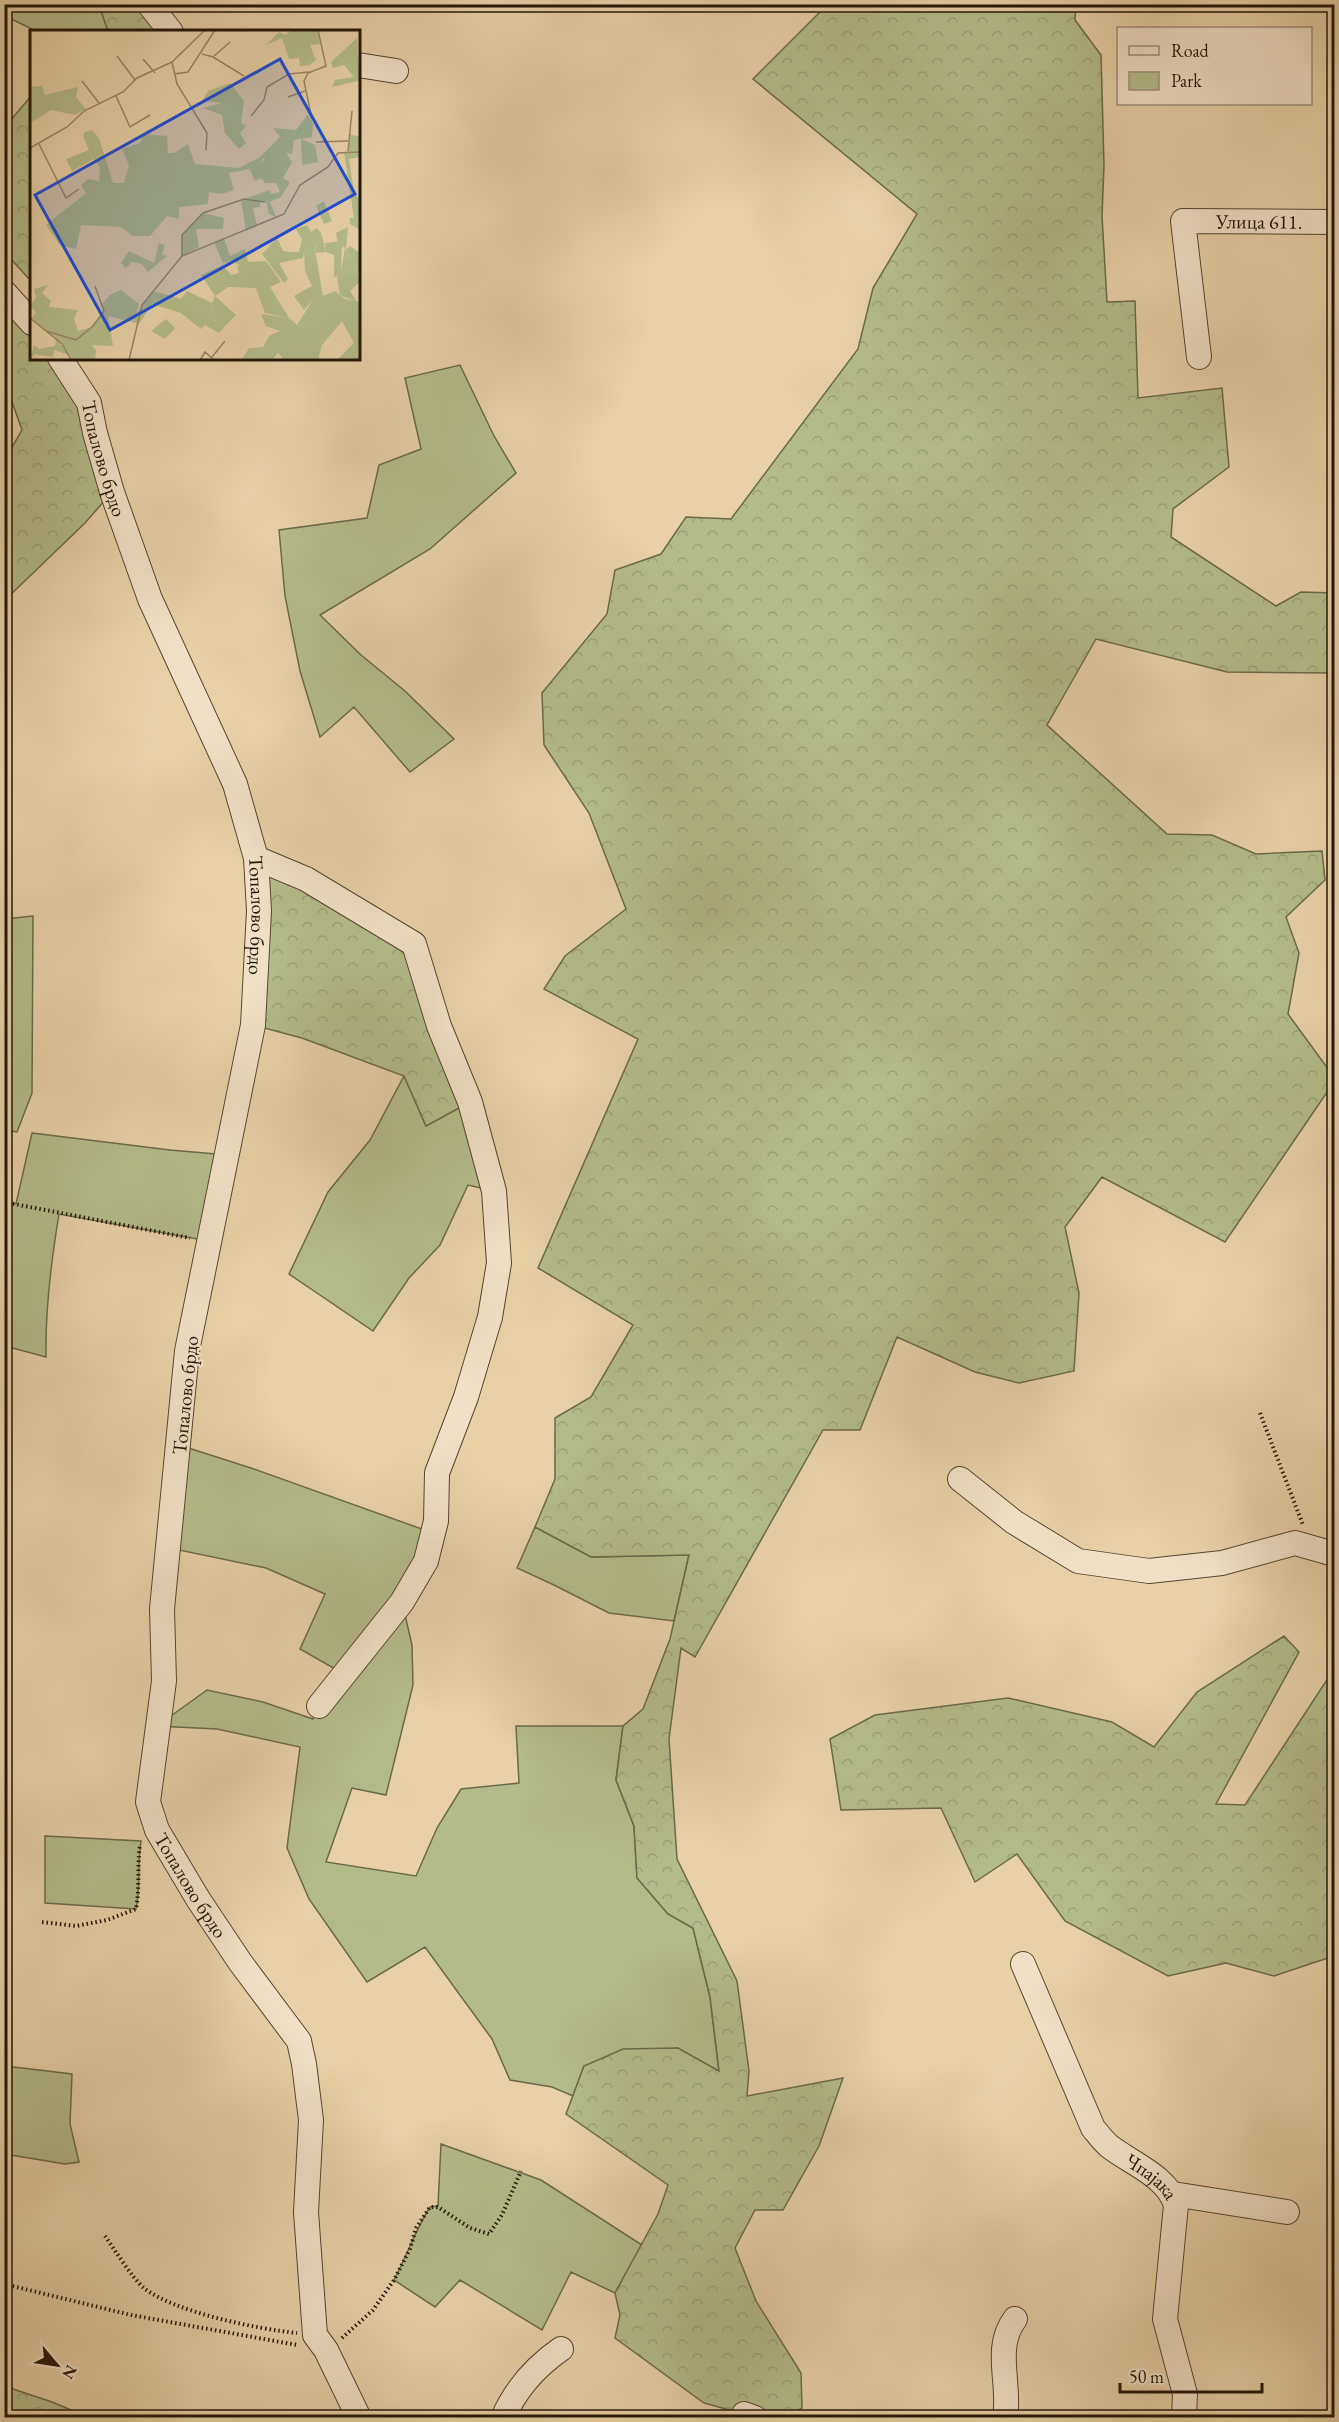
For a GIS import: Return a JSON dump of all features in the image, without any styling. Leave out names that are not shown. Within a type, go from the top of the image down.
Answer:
[{"type":"street","points":[[149,4],[169,30]]},
{"type":"street","points":[[360,65],[396,71]]},
{"type":"street","name":"Улица 611.","points":[[1199,357],[1183,221],[1335,222]]},
{"type":"street","points":[[4,292],[30,321]]},
{"type":"street","name":"Топалово брдо","points":[[61,360],[89,403],[112,492],[150,599],[235,784],[256,858],[259,910],[253,1025],[187,1351],[162,1609],[164,1681],[148,1802],[156,1830],[234,1953],[299,2042],[311,2121],[306,2212],[321,2343],[359,2418]]},
{"type":"street","points":[[256,858],[306,879],[414,944],[439,1026],[470,1102],[495,1191],[499,1263],[490,1317],[466,1397],[437,1473],[436,1521],[426,1561],[402,1602],[319,1706]]},
{"type":"street","points":[[960,1479],[1014,1522],[1078,1561],[1149,1571],[1222,1563],[1295,1543],[1323,1551]]},
{"type":"street","name":"Чпајака","points":[[1023,1964],[1093,2128],[1107,2144],[1173,2193],[1176,2205],[1165,2319],[1185,2394],[1184,2418]]},
{"type":"street","points":[[1173,2193],[1287,2212]]},
{"type":"street","points":[[1005,2418],[1003,2355],[1008,2328],[1015,2319]]},
{"type":"street","points":[[503,2418],[524,2381],[540,2363],[561,2349]]},
{"type":"path","points":[[4,1202],[111,1225],[208,1241]]},
{"type":"path","points":[[1260,1413],[1323,1551]]},
{"type":"path","points":[[42,1922],[76,1926],[107,1920],[136,1909],[140,1890],[137,1863],[141,1841],[156,1830]]},
{"type":"path","points":[[4,2284],[121,2313],[321,2343],[345,2337],[373,2310],[394,2280],[410,2249],[416,2228],[430,2207],[438,2207],[470,2229],[489,2234],[502,2215],[522,2171]]},
{"type":"path","points":[[105,2236],[143,2288],[177,2306],[321,2343]]},
{"type":"green space","points":[[4,5],[99,5],[108,30],[34,30],[5,16]]},
{"type":"green space","points":[[99,5],[149,5],[170,30],[108,30]]},
{"type":"green space","points":[[827,5],[1076,5],[1075,20],[1101,55],[1104,165],[1102,216],[1107,302],[1135,301],[1138,398],[1222,388],[1229,467],[1173,509],[1171,537],[1276,606],[1301,592],[1334,593],[1334,673],[1227,672],[1096,639],[1047,725],[1167,834],[1212,835],[1256,854],[1322,851],[1325,880],[1286,917],[1299,953],[1288,1014],[1334,1077],[1334,1082],[1225,1242],[1102,1177],[1065,1227],[1079,1293],[1074,1371],[1019,1383],[975,1372],[897,1337],[860,1430],[823,1430],[695,1657],[681,1648],[669,1739],[677,1859],[737,1981],[749,2071],[747,2096],[843,2078],[819,2146],[783,2210],[755,2210],[735,2248],[756,2301],[801,2373],[802,2408],[788,2417],[755,2417],[704,2403],[615,2338],[620,2315],[615,2293],[658,2214],[668,2185],[566,2114],[584,2066],[623,2049],[678,2048],[719,2071],[710,1997],[693,1928],[668,1914],[637,1878],[634,1826],[616,1780],[623,1726],[643,1709],[670,1639],[689,1555],[591,1557],[535,1527],[555,1479],[555,1418],[591,1397],[633,1325],[538,1268],[638,1039],[544,989],[565,956],[626,909],[589,813],[544,745],[542,693],[607,614],[615,570],[661,554],[686,517],[731,519],[858,349],[873,288],[917,214],[753,79]]},
{"type":"green space","points":[[30,97],[30,280],[10,258],[5,286],[5,127]]},
{"type":"green space","points":[[4,292],[30,322],[30,360],[60,360],[112,492],[85,523],[5,600],[5,454],[11,449],[22,430],[11,399],[5,395]]},
{"type":"green space","points":[[460,365],[494,436],[516,473],[430,549],[320,615],[361,655],[405,691],[454,739],[410,772],[354,707],[320,737],[300,671],[285,596],[279,530],[367,518],[379,465],[421,449],[405,378]]},
{"type":"green space","points":[[256,858],[414,944],[470,1102],[426,1126],[404,1076],[302,1038],[253,1025]]},
{"type":"green space","points":[[33,916],[32,1093],[17,1132],[5,1130],[5,919]]},
{"type":"green space","points":[[404,1076],[426,1126],[470,1102],[494,1191],[468,1185],[440,1245],[409,1278],[373,1331],[289,1274],[328,1192],[370,1140]]},
{"type":"green space","points":[[32,1133],[227,1155],[208,1241],[59,1214],[49,1285],[46,1357],[5,1346],[5,1202],[16,1204]]},
{"type":"green space","points":[[179,1445],[251,1468],[433,1533],[402,1602],[412,1645],[413,1685],[386,1795],[352,1788],[326,1862],[416,1876],[437,1828],[461,1789],[519,1783],[516,1726],[623,1726],[616,1780],[634,1826],[637,1878],[668,1914],[693,1928],[710,1997],[719,2072],[677,2048],[584,2066],[573,2096],[552,2087],[510,2080],[492,2039],[425,1947],[367,1982],[309,1899],[287,1848],[300,1747],[217,1729],[157,1726],[207,1690],[263,1702],[313,1719],[319,1706],[344,1674],[300,1649],[325,1594],[266,1568],[174,1549]]},
{"type":"green space","points":[[535,1527],[591,1557],[689,1555],[674,1621],[609,1613],[517,1568]]},
{"type":"green space","points":[[1284,1636],[1299,1652],[1216,1804],[1245,1805],[1334,1669],[1334,1956],[1274,1976],[1226,1963],[1168,1976],[1065,1921],[1017,1854],[975,1882],[941,1808],[841,1810],[830,1739],[875,1715],[1008,1698],[1112,1722],[1154,1747],[1197,1692]]},
{"type":"green space","points":[[45,1836],[141,1841],[136,1909],[45,1903]]},
{"type":"green space","points":[[5,2066],[72,2074],[70,2124],[79,2162],[65,2164],[5,2154]]},
{"type":"green space","points":[[441,2144],[541,2180],[642,2245],[615,2293],[571,2272],[542,2330],[460,2280],[435,2307],[394,2280],[430,2207],[438,2206]]},
{"type":"green space","points":[[4,2386],[52,2402],[88,2417],[5,2417]]}]
